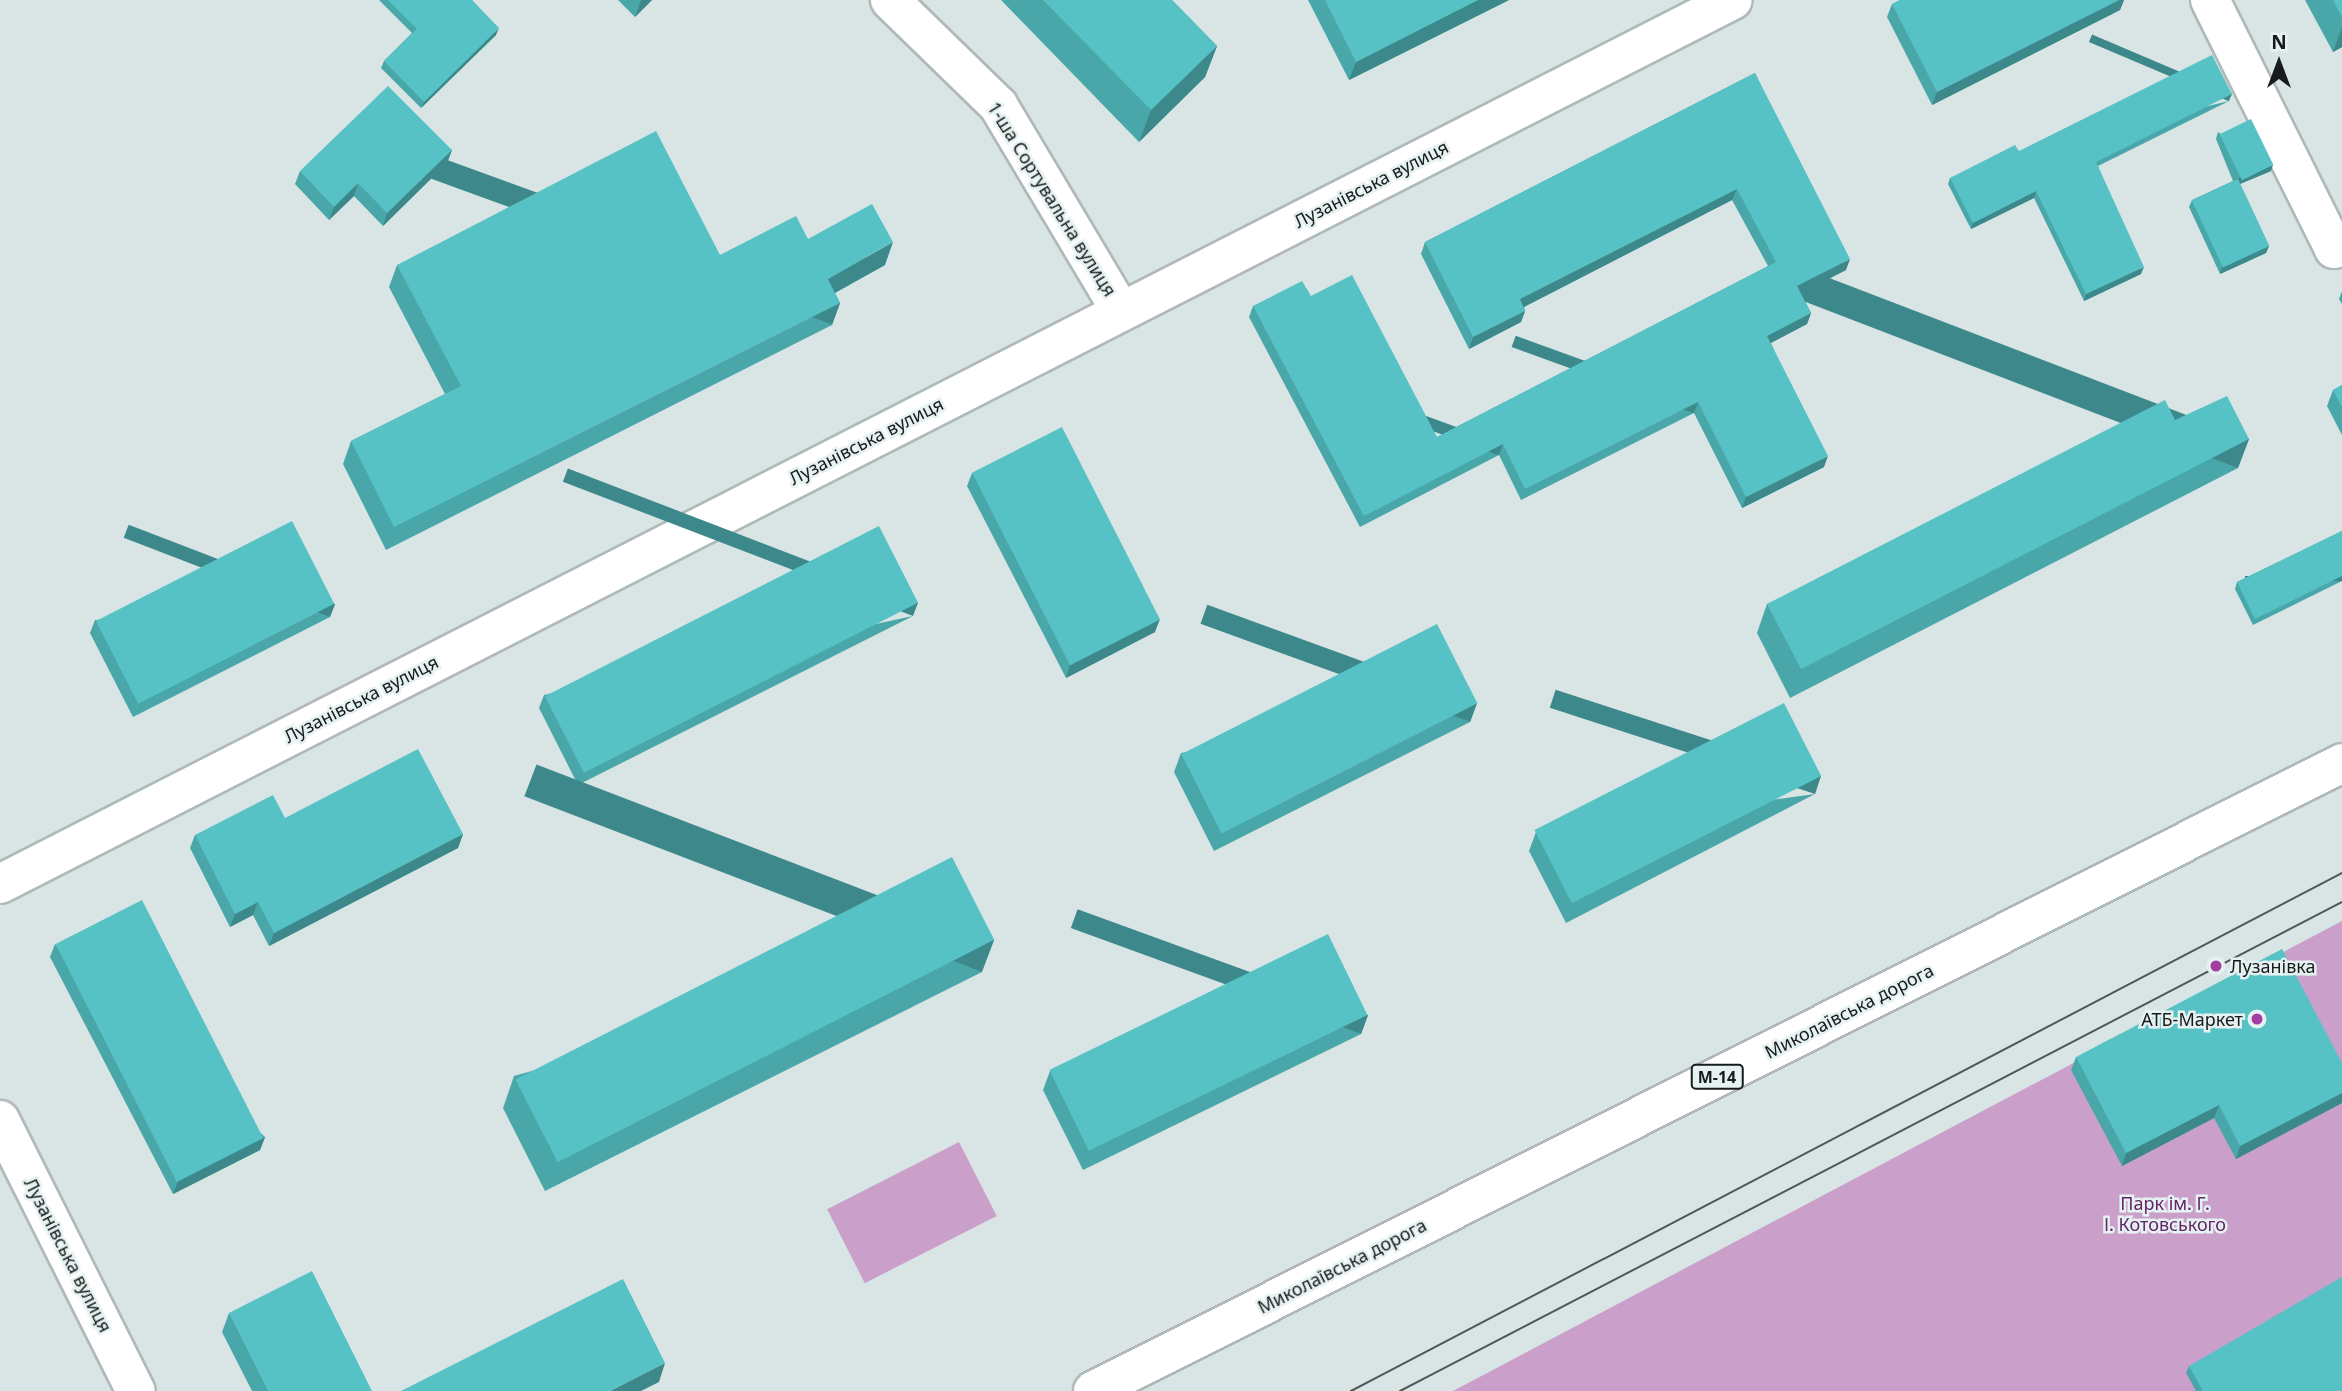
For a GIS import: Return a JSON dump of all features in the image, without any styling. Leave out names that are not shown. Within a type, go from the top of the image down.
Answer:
[{"type":"street","name":"1-ша Сортувальна вулиця","points":[[890,0],[998,106],[1121,312]]},
{"type":"street","name":"Лузанівська вулиця","points":[[0,884],[1732,0]]},
{"type":"street","points":[[2210,0],[2334,249],[2342,245]]},
{"type":"street","name":"Миколаївська дорога","points":[[1093,1391],[2342,763]]},
{"type":"street","name":"Лузанівська вулиця","points":[[0,1120],[136,1391]]},
{"type":"green space","name":"Парк ім. Г. І. Котовського","points":[[2342,921],[2342,1391],[1453,1391]]},
{"type":"green space","points":[[959,1142],[997,1216],[865,1283],[827,1209]]},
{"type":"building","points":[[388,0],[472,0],[499,28],[424,102],[384,61],[417,29]]},
{"type":"building","points":[[1043,0],[1172,0],[1217,46],[1151,110]]},
{"type":"building","points":[[1325,0],[1478,0],[1356,62]]},
{"type":"building","points":[[1900,0],[2119,0],[1937,92],[1892,4]]},
{"type":"building","points":[[2333,0],[2342,0],[2342,17]]},
{"type":"building","points":[[2212,55],[2232,94],[2096,162],[2144,267],[2086,294],[2036,191],[1973,223],[1950,178],[2015,145],[2019,151]]},
{"type":"building","points":[[1755,73],[1850,259],[1797,286],[1811,313],[1767,336],[1828,456],[1746,497],[1698,402],[1525,489],[1503,444],[1364,516],[1253,306],[1302,281],[1311,296],[1352,275],[1437,437],[1776,262],[1737,189],[1520,299],[1525,311],[1473,337],[1425,242]]},
{"type":"building","points":[[388,86],[452,150],[387,213],[358,183],[334,207],[300,171]]},
{"type":"building","points":[[2251,119],[2273,165],[2242,180],[2220,134]]},
{"type":"building","points":[[656,131],[720,255],[796,216],[808,239],[872,204],[893,242],[828,279],[840,303],[394,527],[351,441],[461,386],[397,265]]},
{"type":"building","points":[[2238,179],[2269,246],[2223,268],[2192,201]]},
{"type":"building","points":[[2342,385],[2342,407],[2333,390]]},
{"type":"building","points":[[2227,396],[2249,439],[1801,669],[1767,604],[2165,400],[2175,420]]},
{"type":"building","points":[[1062,427],[1160,619],[1070,665],[972,473]]},
{"type":"building","points":[[292,521],[334,604],[138,704],[96,621]]},
{"type":"building","points":[[879,526],[918,603],[584,773],[545,696]]},
{"type":"building","points":[[2342,531],[2342,576],[2255,619],[2237,582]]},
{"type":"building","points":[[1437,624],[1477,703],[1222,834],[1181,754]]},
{"type":"building","points":[[1784,703],[1821,776],[1572,903],[1535,830]]},
{"type":"building","points":[[418,749],[463,834],[274,933],[258,902],[235,914],[195,835],[273,795],[285,818]]},
{"type":"building","points":[[952,857],[994,940],[558,1162],[515,1079]]},
{"type":"building","points":[[142,900],[263,1138],[177,1182],[56,944]]},
{"type":"building","points":[[1328,934],[1367,1015],[1089,1151],[1049,1070]]},
{"type":"building","points":[[2282,949],[2342,1063],[2342,1093],[2240,1146],[2219,1105],[2126,1153],[2076,1057]]},
{"type":"building","points":[[312,1271],[372,1391],[268,1391],[229,1313]]},
{"type":"building","points":[[2342,1277],[2342,1391],[2203,1391],[2189,1366]]},
{"type":"building","points":[[623,1279],[665,1363],[610,1391],[401,1391]]},
{"type":"tram line","points":[[1351,1391],[2342,873]]},
{"type":"tram line","points":[[1400,1391],[2342,902]]},
{"type":"place","name":"Лузанівка","points":[[2216,966]]},
{"type":"place","name":"АТБ-Маркет","points":[[2257,1019]]}]
